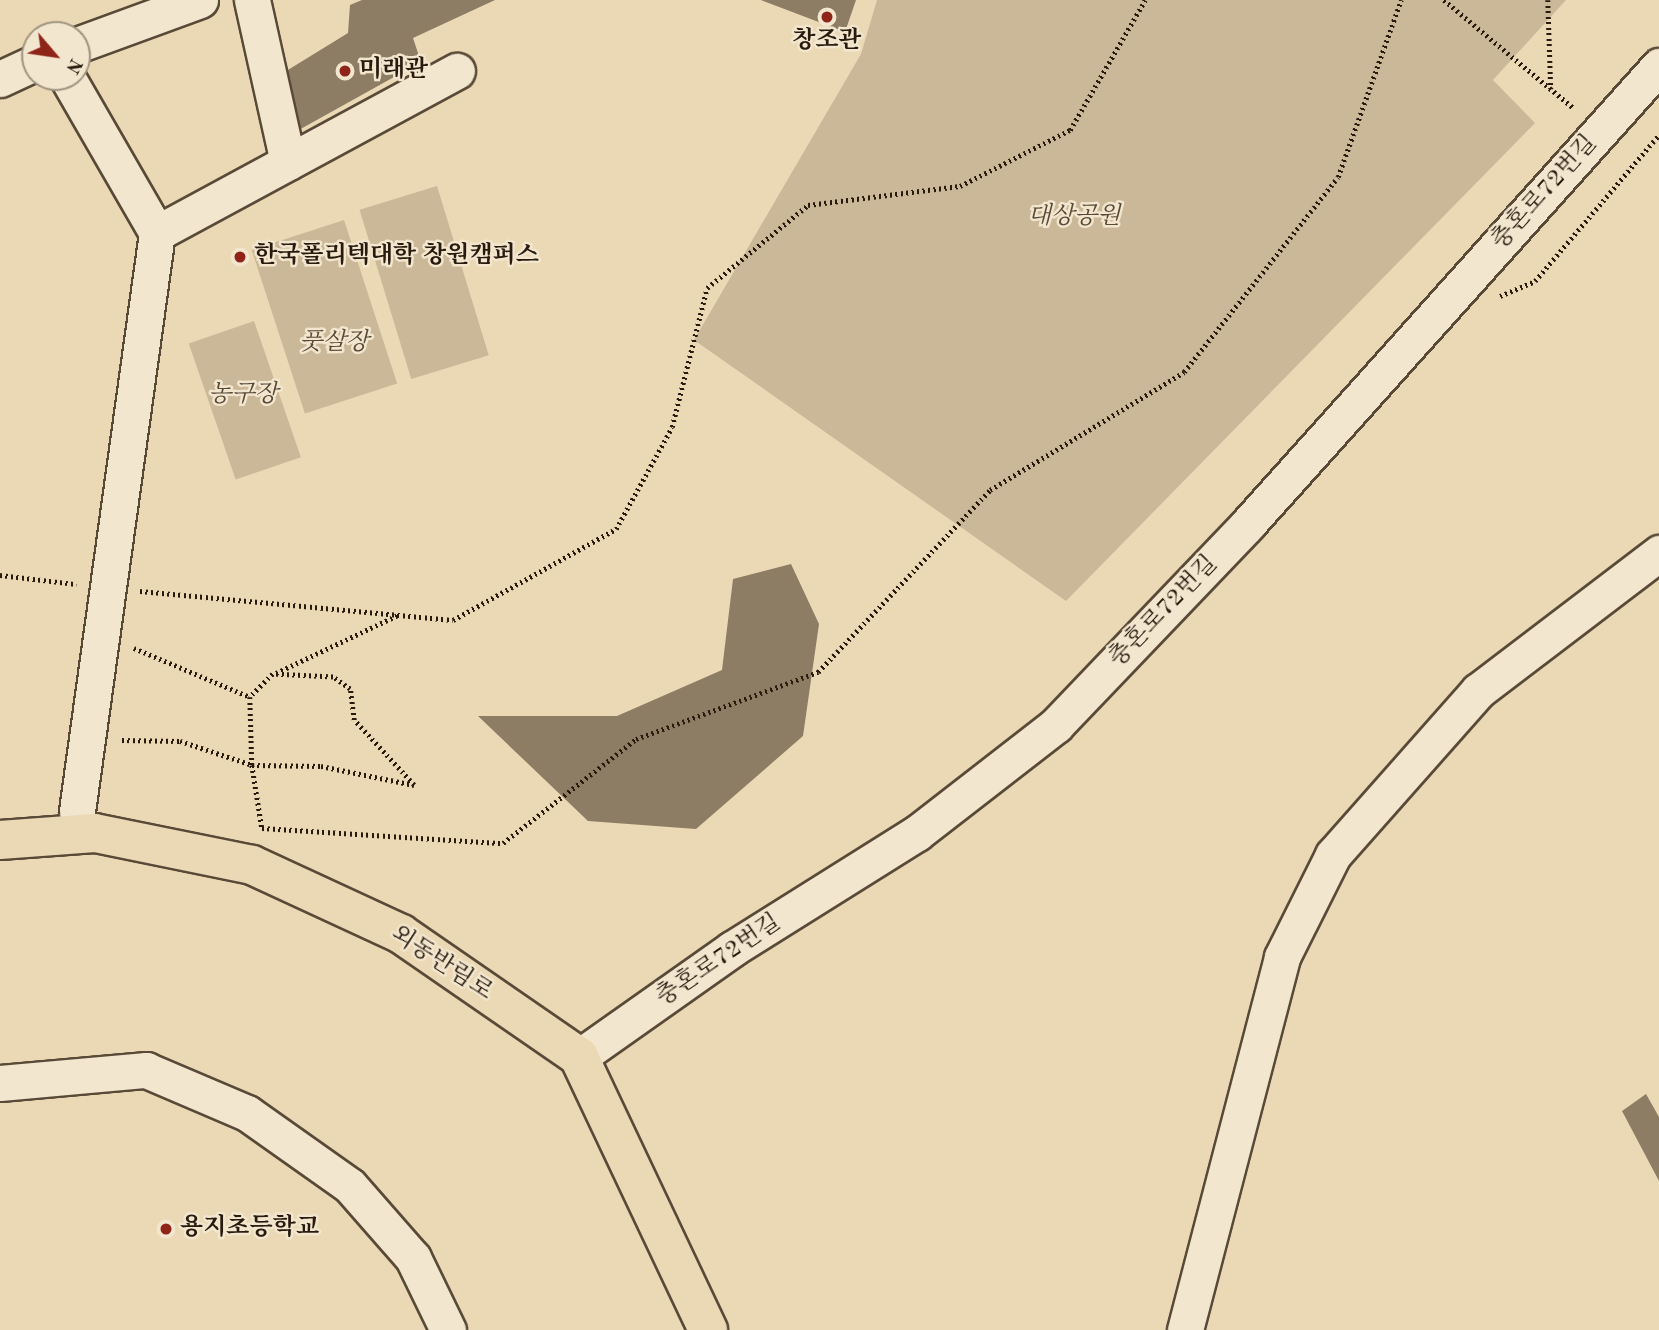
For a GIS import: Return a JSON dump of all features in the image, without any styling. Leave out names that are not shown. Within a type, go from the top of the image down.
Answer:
[{"type":"main road","name":"외동반림로","points":[[0,840],[95,833],[252,865],[401,934],[579,1057]]},
{"type":"main road","points":[[579,1057],[708,1330]]},
{"type":"street","points":[[91,40],[200,0]]},
{"type":"street","points":[[252,0],[288,162]]},
{"type":"street","name":"충혼로72번길","points":[[579,1057],[732,950],[917,833],[1056,725],[1247,525],[1659,66]]},
{"type":"street","points":[[0,79],[21,69]]},
{"type":"street","points":[[157,233],[457,71]]},
{"type":"street","points":[[75,91],[157,233],[77,811]]},
{"type":"street","points":[[1185,1330],[1282,957],[1333,855],[1478,691],[1659,553]]},
{"type":"street","points":[[0,1083],[146,1070],[247,1113],[350,1186],[413,1258],[448,1330]]},
{"type":"path","points":[[0,575],[107,588],[453,620],[616,529],[672,427],[707,288],[808,205],[960,186],[1070,130],[1145,0]]},
{"type":"path","points":[[399,614],[273,674],[250,697],[252,765],[262,828],[503,843],[636,739],[818,672],[990,490],[1184,372],[1338,177],[1402,0]]},
{"type":"path","points":[[1444,0],[1601,131]]},
{"type":"path","points":[[1548,0],[1551,89]]},
{"type":"path","points":[[1490,300],[1535,281],[1659,135]]},
{"type":"path","points":[[100,635],[250,697]]},
{"type":"path","points":[[86,740],[180,741],[252,765],[321,766],[414,785],[354,720],[350,689],[332,677],[273,674]]},
{"type":"green space","name":"대상공원","points":[[877,0],[1566,0],[1493,80],[1535,123],[1066,601],[694,340],[861,54]]},
{"type":"green space","points":[[437,186],[489,355],[411,379],[360,210]]},
{"type":"green space","name":"풋살장","points":[[344,220],[397,384],[305,414],[252,250]]},
{"type":"green space","name":"농구장","points":[[254,321],[301,457],[236,480],[189,343]]},
{"type":"building","name":"미래관","points":[[362,0],[495,0],[413,38],[421,62],[297,131],[270,81],[348,33],[350,5]]},
{"type":"building","name":"창조관","points":[[761,0],[856,0],[845,32]]},
{"type":"building","points":[[791,564],[819,624],[803,736],[696,829],[588,821],[478,716],[617,716],[722,670],[733,579]]},
{"type":"building","points":[[1646,1094],[1659,1117],[1659,1181],[1622,1111]]},
{"type":"place","name":"창조관","points":[[827,17]]},
{"type":"place","name":"미래관","points":[[345,71]]},
{"type":"place","name":"한국폴리텍대학 창원캠퍼스","points":[[240,257]]},
{"type":"place","name":"용지초등학교","points":[[166,1229]]}]
